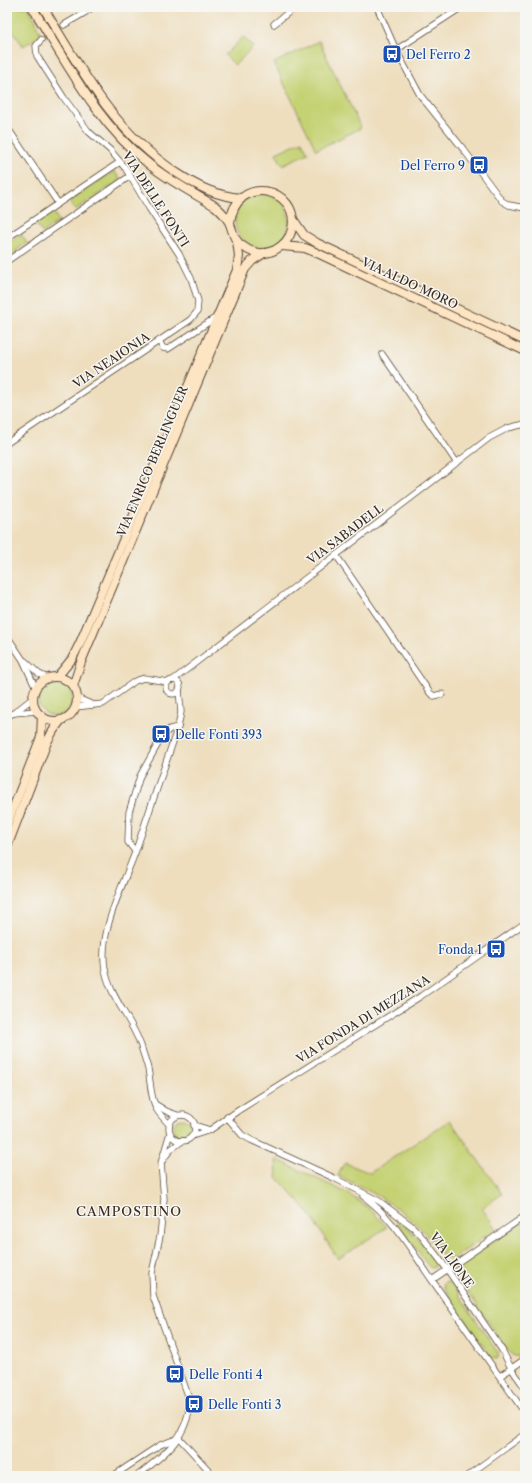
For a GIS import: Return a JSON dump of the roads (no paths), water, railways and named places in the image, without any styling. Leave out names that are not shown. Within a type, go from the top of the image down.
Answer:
[{"type":"main road","points":[[32,7],[96,110],[121,139],[150,165],[220,210],[230,223],[233,235],[237,241],[249,250],[264,253],[273,251],[282,246],[291,233],[292,218],[286,202],[273,193],[256,191],[242,198],[233,208],[230,223]]},
{"type":"main road","points":[[43,7],[91,87],[113,116],[131,136],[154,157],[193,183],[214,193],[228,197],[242,198]]},
{"type":"main road","name":"VIA ALDO MORO","points":[[292,218],[304,235],[317,243],[525,341]]},
{"type":"main road","name":"VIA ENRICO BERLINGUER","points":[[57,677],[72,660],[80,643],[237,270],[239,256],[237,241]]},
{"type":"main road","name":"VIA ALDO MORO","points":[[282,246],[304,248],[316,252],[525,352]]},
{"type":"main road","name":"VIA ENRICO BERLINGUER","points":[[73,686],[81,662],[245,270],[252,261],[264,253]]},
{"type":"main road","points":[[7,847],[53,731],[61,720],[70,715],[75,707],[77,698],[73,686],[66,680],[57,677],[47,678],[39,684],[36,689],[33,698],[34,705],[40,714],[51,720],[61,720]]},
{"type":"main road","points":[[7,824],[41,737],[40,714]]},
{"type":"street","points":[[64,25],[93,7]]},
{"type":"street","points":[[274,24],[290,11],[288,7]]},
{"type":"street","points":[[377,7],[396,50],[420,95],[464,150],[502,202],[525,208]]},
{"type":"street","points":[[396,50],[462,7]]},
{"type":"street","name":"VIA DELLE FONTI","points":[[41,40],[36,46],[36,54],[52,81],[89,132],[110,150],[130,176],[179,254],[191,278]]},
{"type":"street","points":[[7,127],[58,203]]},
{"type":"street","points":[[7,238],[120,162]]},
{"type":"street","points":[[7,261],[130,176]]},
{"type":"street","name":"VIA NEAIONIA","points":[[7,443],[194,317],[197,312],[198,301],[191,278]]},
{"type":"street","points":[[159,341],[163,348],[168,349],[218,316]]},
{"type":"street","points":[[382,354],[457,463]]},
{"type":"street","name":"VIA SABADELL","points":[[169,684],[489,438],[508,428],[525,424]]},
{"type":"street","points":[[336,555],[430,693],[434,696],[442,694]]},
{"type":"street","points":[[7,636],[23,660],[36,689]]},
{"type":"street","points":[[23,660],[39,674],[47,678]]},
{"type":"street","points":[[178,690],[184,672]]},
{"type":"street","points":[[75,707],[106,702],[138,679],[144,678],[169,684],[177,682],[181,712],[178,727],[136,851],[106,930],[103,950],[105,970],[111,988],[120,1008],[133,1027],[148,1069],[151,1096],[157,1110],[169,1124],[170,1133],[161,1163],[164,1200],[160,1236],[152,1273],[153,1296],[190,1401],[189,1416],[186,1426],[179,1438],[167,1451],[138,1476]]},
{"type":"street","points":[[169,684],[168,692],[178,690]]},
{"type":"street","points":[[7,716],[14,713],[33,698]]},
{"type":"street","points":[[77,698],[94,705]]},
{"type":"street","points":[[14,713],[40,714]]},
{"type":"street","points":[[136,851],[128,842],[129,812],[140,776],[161,737],[167,730],[178,727]]},
{"type":"street","name":"VIA FONDA DI MEZZANA","points":[[192,1136],[210,1130],[227,1117],[421,996],[525,923]]},
{"type":"street","points":[[155,1104],[177,1116],[188,1116],[194,1125],[194,1133],[192,1136],[170,1150],[161,1163]]},
{"type":"street","points":[[169,1124],[174,1117],[177,1116]]},
{"type":"street","name":"VIA LIONE","points":[[227,1117],[242,1135],[334,1178],[374,1204],[393,1224],[525,1413]]},
{"type":"street","points":[[194,1125],[210,1130]]},
{"type":"street","points":[[170,1133],[174,1139],[182,1141]]},
{"type":"street","name":"VIA LIONE","points":[[351,1188],[379,1201],[402,1218],[423,1238],[447,1269],[502,1350],[511,1368],[525,1388]]},
{"type":"street","points":[[432,1280],[525,1216]]},
{"type":"street","points":[[500,1376],[525,1359]]},
{"type":"street","points":[[467,1476],[525,1434]]},
{"type":"street","points":[[113,1476],[160,1444],[179,1438]]},
{"type":"street","points":[[179,1438],[214,1476]]},
{"type":"tunnel","points":[[41,40],[64,25]]},
{"type":"place","name":"Del Ferro 2","points":[[392,54]]},
{"type":"place","name":"Del Ferro 9","points":[[479,165]]},
{"type":"place","name":"Delle Fonti 393","points":[[161,734]]},
{"type":"place","name":"Fonda 1","points":[[496,949]]},
{"type":"place","name":"Delle Fonti 4","points":[[175,1374]]},
{"type":"place","name":"Delle Fonti 3","points":[[194,1404]]},
{"type":"district","name":"CAMPOSTINO","points":[[129,1211]]}]
